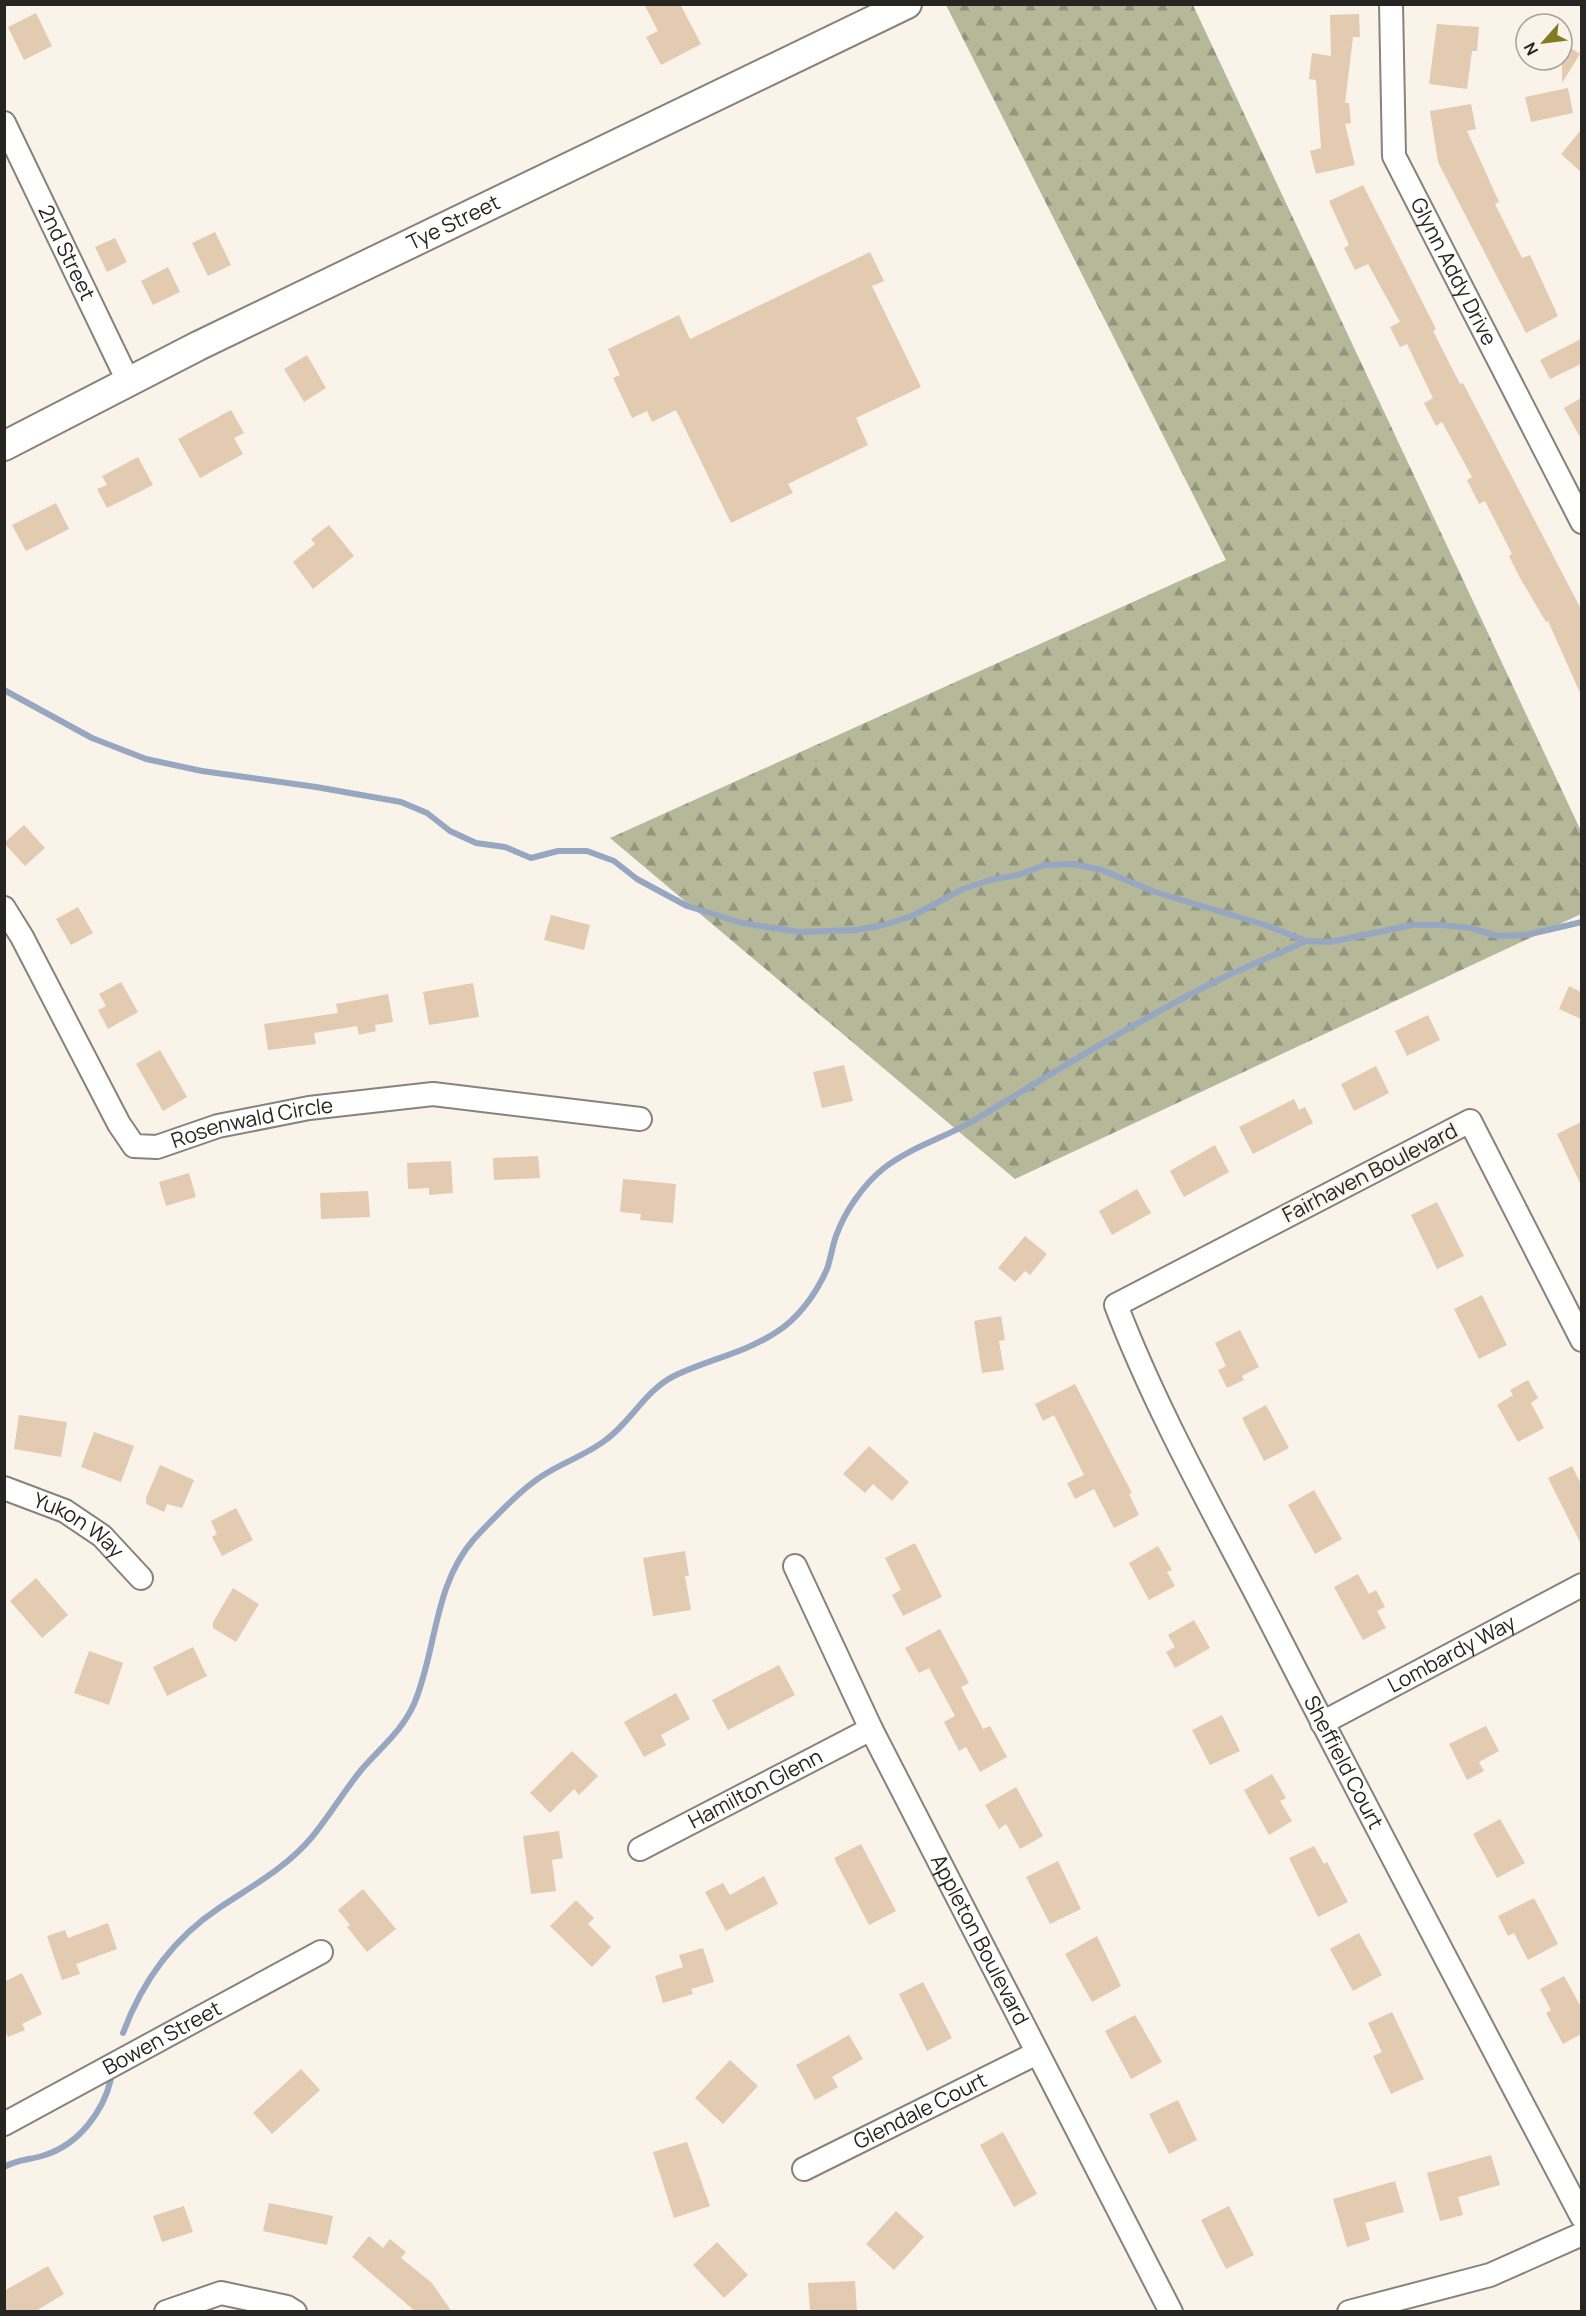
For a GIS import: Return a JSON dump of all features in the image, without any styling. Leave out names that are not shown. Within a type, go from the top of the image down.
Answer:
[{"type":"street","name":"Tye Street","points":[[4,447],[198,346],[907,4]]},
{"type":"street","name":"Glynn Addy Drive","points":[[1391,4],[1394,156],[1581,522]]},
{"type":"street","name":"2nd Street","points":[[4,123],[129,383]]},
{"type":"street","name":"Rosenwald Circle","points":[[4,908],[22,937],[119,1124],[134,1146],[156,1147],[218,1126],[309,1108],[433,1094],[640,1119]]},
{"type":"street","name":"Fairhaven Boulevard","points":[[1116,1305],[1470,1121],[1581,1340]]},
{"type":"street","name":"Sheffield Court","points":[[1116,1305],[1131,1344],[1164,1414],[1322,1723],[1581,2217]]},
{"type":"street","name":"Yukon Way","points":[[4,1488],[65,1511],[102,1536],[141,1578]]},
{"type":"street","name":"Appleton Boulevard","points":[[795,1566],[871,1729],[1171,2312]]},
{"type":"street","name":"Lombardy Way","points":[[1322,1723],[1581,1585]]},
{"type":"street","name":"Hamilton Glenn","points":[[640,1849],[871,1729]]},
{"type":"street","name":"Bowen Street","points":[[4,2124],[321,1952]]},
{"type":"street","name":"Glendale Court","points":[[804,2169],[1037,2053]]},
{"type":"street","points":[[1349,2312],[1490,2275],[1581,2234]]},
{"type":"street","points":[[166,2312],[221,2293],[288,2307],[295,2312]]},
{"type":"green space","points":[[946,5],[1193,5],[1581,831],[1581,914],[1015,1179],[610,838],[1226,560]]},
{"type":"building","points":[[644,4],[680,4],[701,44],[661,65],[646,37],[658,31]]},
{"type":"building","points":[[36,13],[52,46],[24,60],[8,27]]},
{"type":"building","points":[[1359,14],[1360,37],[1353,37],[1345,103],[1349,103],[1351,123],[1345,124],[1355,165],[1316,174],[1310,151],[1321,148],[1316,80],[1309,79],[1312,53],[1331,56],[1330,15]]},
{"type":"building","points":[[1437,24],[1479,27],[1477,51],[1472,51],[1467,89],[1429,84]]},
{"type":"building","points":[[1574,50],[1580,54],[1574,64]]},
{"type":"building","points":[[1562,72],[1569,72],[1562,83]]},
{"type":"building","points":[[1568,88],[1573,113],[1531,122],[1525,97]]},
{"type":"building","points":[[1471,104],[1476,129],[1467,131],[1499,202],[1495,204],[1522,258],[1530,255],[1558,316],[1526,333],[1438,162],[1430,111]]},
{"type":"building","points":[[1581,130],[1581,172],[1561,154]]},
{"type":"building","points":[[1363,185],[1436,329],[1433,331],[1460,384],[1463,383],[1581,609],[1581,695],[1548,621],[1546,622],[1520,578],[1509,556],[1512,554],[1485,501],[1479,504],[1467,480],[1472,477],[1442,422],[1436,426],[1424,403],[1433,398],[1407,344],[1400,347],[1390,327],[1400,322],[1368,264],[1355,270],[1344,248],[1349,245],[1329,201]]},
{"type":"building","points":[[215,232],[231,265],[208,276],[192,243]]},
{"type":"building","points":[[115,238],[127,262],[107,272],[95,247]]},
{"type":"building","points":[[870,252],[884,281],[872,286],[921,387],[856,418],[868,445],[788,484],[793,493],[731,523],[676,410],[652,422],[647,411],[632,418],[613,378],[620,375],[608,349],[679,315],[690,339]]},
{"type":"building","points":[[168,267],[180,292],[153,305],[141,281]]},
{"type":"building","points":[[1581,339],[1581,364],[1550,379],[1540,360]]},
{"type":"building","points":[[307,355],[326,388],[304,402],[284,369]]},
{"type":"building","points":[[1581,398],[1581,439],[1564,408]]},
{"type":"building","points":[[231,410],[244,433],[234,438],[243,454],[200,478],[178,439]]},
{"type":"building","points":[[138,457],[153,485],[107,508],[97,489],[107,485],[102,476]]},
{"type":"building","points":[[56,503],[69,529],[26,551],[12,525]]},
{"type":"building","points":[[329,525],[354,556],[313,589],[293,562],[315,544],[311,539]]},
{"type":"building","points":[[24,825],[45,848],[25,866],[4,843]]},
{"type":"building","points":[[78,907],[93,933],[71,945],[56,919]]},
{"type":"building","points":[[551,915],[590,925],[584,950],[544,940]]},
{"type":"building","points":[[121,982],[138,1012],[108,1029],[98,1010],[106,1006],[99,994]]},
{"type":"building","points":[[473,983],[479,1017],[429,1025],[423,992]]},
{"type":"building","points":[[1569,986],[1581,992],[1581,1019],[1559,1009]]},
{"type":"building","points":[[388,994],[393,1022],[375,1025],[376,1031],[359,1035],[357,1026],[314,1033],[316,1044],[268,1050],[264,1024],[338,1013],[336,1004]]},
{"type":"building","points":[[1428,1015],[1440,1040],[1407,1056],[1395,1031]]},
{"type":"building","points":[[160,1050],[187,1097],[163,1111],[136,1064]]},
{"type":"building","points":[[844,1065],[853,1101],[822,1108],[813,1072]]},
{"type":"building","points":[[1376,1066],[1389,1093],[1354,1111],[1341,1084]]},
{"type":"building","points":[[1294,1099],[1299,1110],[1305,1107],[1313,1123],[1253,1154],[1239,1127]]},
{"type":"building","points":[[1581,1122],[1581,1185],[1557,1134]]},
{"type":"building","points":[[1215,1145],[1229,1172],[1184,1197],[1170,1171]]},
{"type":"building","points":[[538,1156],[540,1178],[494,1180],[493,1158]]},
{"type":"building","points":[[451,1161],[453,1193],[429,1195],[429,1188],[408,1189],[407,1163]]},
{"type":"building","points":[[189,1173],[196,1197],[166,1206],[159,1182]]},
{"type":"building","points":[[623,1179],[676,1184],[673,1223],[640,1220],[641,1214],[620,1212]]},
{"type":"building","points":[[1137,1189],[1151,1213],[1112,1235],[1099,1211]]},
{"type":"building","points":[[368,1191],[370,1217],[321,1219],[320,1193]]},
{"type":"building","points":[[1437,1202],[1464,1256],[1437,1269],[1411,1215]]},
{"type":"building","points":[[1025,1236],[1047,1254],[1030,1275],[1025,1271],[1015,1282],[998,1268]]},
{"type":"building","points":[[1482,1295],[1507,1345],[1479,1359],[1454,1309]]},
{"type":"building","points":[[1001,1316],[1005,1340],[999,1341],[1004,1370],[982,1373],[974,1321]]},
{"type":"building","points":[[1240,1330],[1259,1367],[1242,1376],[1244,1380],[1227,1388],[1218,1370],[1226,1366],[1215,1343]]},
{"type":"building","points":[[1528,1380],[1538,1398],[1531,1403],[1544,1428],[1518,1442],[1497,1405],[1513,1395],[1510,1390]]},
{"type":"building","points":[[1075,1384],[1132,1493],[1129,1494],[1139,1515],[1114,1528],[1094,1489],[1075,1499],[1067,1483],[1084,1475],[1054,1415],[1043,1421],[1035,1404]]},
{"type":"building","points":[[1266,1405],[1289,1448],[1264,1461],[1242,1418]]},
{"type":"building","points":[[19,1415],[67,1422],[61,1457],[14,1449]]},
{"type":"building","points":[[94,1432],[134,1446],[121,1482],[81,1467]]},
{"type":"building","points":[[869,1446],[909,1482],[892,1501],[873,1484],[865,1493],[843,1474]]},
{"type":"building","points":[[160,1465],[194,1480],[182,1508],[167,1504],[164,1512],[146,1504],[146,1498]]},
{"type":"building","points":[[1572,1466],[1581,1484],[1581,1544],[1548,1478]]},
{"type":"building","points":[[1314,1490],[1342,1539],[1315,1554],[1288,1505]]},
{"type":"building","points":[[236,1508],[253,1540],[222,1556],[212,1537],[217,1534],[211,1521]]},
{"type":"building","points":[[915,1543],[942,1597],[903,1616],[892,1595],[901,1590],[885,1558]]},
{"type":"building","points":[[1158,1546],[1172,1570],[1167,1572],[1175,1586],[1149,1600],[1129,1563]]},
{"type":"building","points":[[685,1551],[689,1576],[685,1576],[691,1610],[653,1616],[643,1558]]},
{"type":"building","points":[[1358,1574],[1369,1594],[1376,1590],[1385,1607],[1377,1611],[1386,1628],[1363,1640],[1334,1587]]},
{"type":"building","points":[[36,1578],[68,1615],[42,1638],[10,1601]]},
{"type":"building","points":[[233,1588],[259,1604],[236,1642],[213,1628],[213,1622]]},
{"type":"building","points":[[1194,1620],[1210,1648],[1175,1668],[1166,1652],[1175,1647],[1168,1635]]},
{"type":"building","points":[[940,1629],[969,1683],[961,1687],[983,1729],[990,1726],[1007,1757],[980,1772],[966,1747],[959,1751],[944,1722],[955,1716],[929,1668],[919,1673],[905,1648]]},
{"type":"building","points":[[193,1647],[207,1676],[167,1696],[153,1667]]},
{"type":"building","points":[[89,1651],[123,1663],[109,1705],[74,1693]]},
{"type":"building","points":[[779,1665],[795,1695],[728,1730],[712,1700]]},
{"type":"building","points":[[676,1693],[690,1719],[661,1735],[666,1745],[644,1757],[624,1722]]},
{"type":"building","points":[[1222,1715],[1240,1751],[1210,1765],[1192,1730]]},
{"type":"building","points":[[1486,1726],[1499,1751],[1479,1762],[1484,1771],[1467,1780],[1449,1744]]},
{"type":"building","points":[[572,1751],[598,1776],[579,1795],[574,1789],[550,1813],[530,1793]]},
{"type":"building","points":[[1272,1774],[1286,1798],[1280,1801],[1292,1821],[1269,1835],[1244,1790]]},
{"type":"building","points":[[1016,1787],[1043,1836],[1020,1849],[1006,1824],[999,1829],[985,1805]]},
{"type":"building","points":[[1500,1819],[1525,1863],[1497,1878],[1473,1834]]},
{"type":"building","points":[[559,1831],[563,1858],[552,1860],[556,1891],[531,1894],[523,1836]]},
{"type":"building","points":[[861,1844],[896,1911],[869,1925],[834,1858]]},
{"type":"building","points":[[1314,1846],[1324,1864],[1327,1862],[1348,1902],[1318,1917],[1289,1858]]},
{"type":"building","points":[[1058,1861],[1081,1909],[1050,1924],[1026,1877]]},
{"type":"building","points":[[764,1876],[778,1904],[726,1931],[705,1892],[723,1883],[730,1895]]},
{"type":"building","points":[[363,1889],[396,1929],[367,1952],[347,1927],[350,1925],[338,1910]]},
{"type":"building","points":[[1534,1898],[1558,1944],[1528,1960],[1514,1933],[1508,1936],[1498,1916]]},
{"type":"building","points":[[576,1900],[594,1918],[588,1924],[611,1947],[592,1967],[550,1926]]},
{"type":"building","points":[[108,1923],[117,1949],[76,1964],[80,1974],[62,1980],[47,1936],[65,1930],[68,1938]]},
{"type":"building","points":[[1359,1933],[1382,1975],[1353,1991],[1330,1949]]},
{"type":"building","points":[[1097,1936],[1121,1986],[1092,2002],[1065,1954]]},
{"type":"building","points":[[703,1948],[714,1982],[691,1989],[693,1994],[663,2003],[655,1976],[683,1967],[679,1955]]},
{"type":"building","points":[[22,1973],[42,2014],[22,2024],[25,2030],[8,2037],[4,2029],[4,1982]]},
{"type":"building","points":[[1564,1976],[1581,2007],[1581,2034],[1563,2044],[1546,2013],[1551,2010],[1540,1989]]},
{"type":"building","points":[[923,1982],[952,2038],[927,2051],[899,1994]]},
{"type":"building","points":[[1392,2012],[1424,2079],[1391,2094],[1373,2056],[1382,2052],[1368,2023]]},
{"type":"building","points":[[1135,2015],[1162,2062],[1131,2079],[1105,2031]]},
{"type":"building","points":[[849,2035],[863,2059],[832,2077],[838,2087],[815,2100],[796,2065]]},
{"type":"building","points":[[730,2060],[758,2086],[723,2124],[695,2098]]},
{"type":"building","points":[[301,2069],[320,2090],[272,2134],[253,2113]]},
{"type":"building","points":[[1178,2100],[1197,2140],[1169,2154],[1149,2114]]},
{"type":"building","points":[[1003,2132],[1037,2194],[1014,2207],[980,2145]]},
{"type":"building","points":[[687,2142],[710,2206],[674,2218],[653,2152]]},
{"type":"building","points":[[1491,2155],[1500,2185],[1458,2197],[1463,2215],[1440,2221],[1427,2173]]},
{"type":"building","points":[[1395,2181],[1404,2212],[1365,2223],[1370,2240],[1347,2247],[1333,2199]]},
{"type":"building","points":[[269,2203],[333,2216],[327,2245],[263,2231]]},
{"type":"building","points":[[184,2206],[193,2232],[162,2242],[153,2216]]},
{"type":"building","points":[[1229,2206],[1254,2255],[1226,2269],[1201,2220]]},
{"type":"building","points":[[896,2211],[924,2237],[894,2270],[866,2244]]},
{"type":"building","points":[[369,2236],[383,2248],[390,2239],[406,2252],[401,2258],[432,2283],[452,2312],[416,2312],[352,2257]]},
{"type":"building","points":[[717,2242],[748,2275],[724,2298],[693,2265]]},
{"type":"building","points":[[48,2266],[64,2294],[34,2312],[4,2312],[4,2291]]},
{"type":"building","points":[[855,2281],[857,2312],[810,2312],[808,2283]]},
{"type":"waterway","points":[[4,690],[92,738],[146,759],[202,771],[401,802],[427,813],[450,831],[476,843],[505,847],[531,858],[558,851],[587,851],[614,861],[637,879],[687,906],[742,923],[799,932],[856,930],[884,925],[912,916],[963,889],[990,880],[1018,875],[1045,865],[1074,864],[1102,870],[1155,892],[1262,924],[1306,941],[1330,942],[1412,925],[1470,928],[1497,936],[1526,935],[1582,922]]},
{"type":"waterway","points":[[123,2033],[150,1979],[174,1947],[203,1920],[268,1876],[302,1848],[319,1829],[362,1769],[391,1738],[409,1714],[422,1683],[437,1619],[451,1577],[461,1557],[474,1539],[516,1497],[542,1476],[607,1439],[664,1382],[687,1370],[751,1346],[791,1321],[812,1297],[823,1278],[836,1236],[850,1208],[862,1190],[884,1168],[916,1148],[973,1121],[1092,1049],[1183,998],[1306,941]]},
{"type":"waterway","points":[[4,2167],[57,2150],[79,2135],[96,2115],[111,2079]]}]
